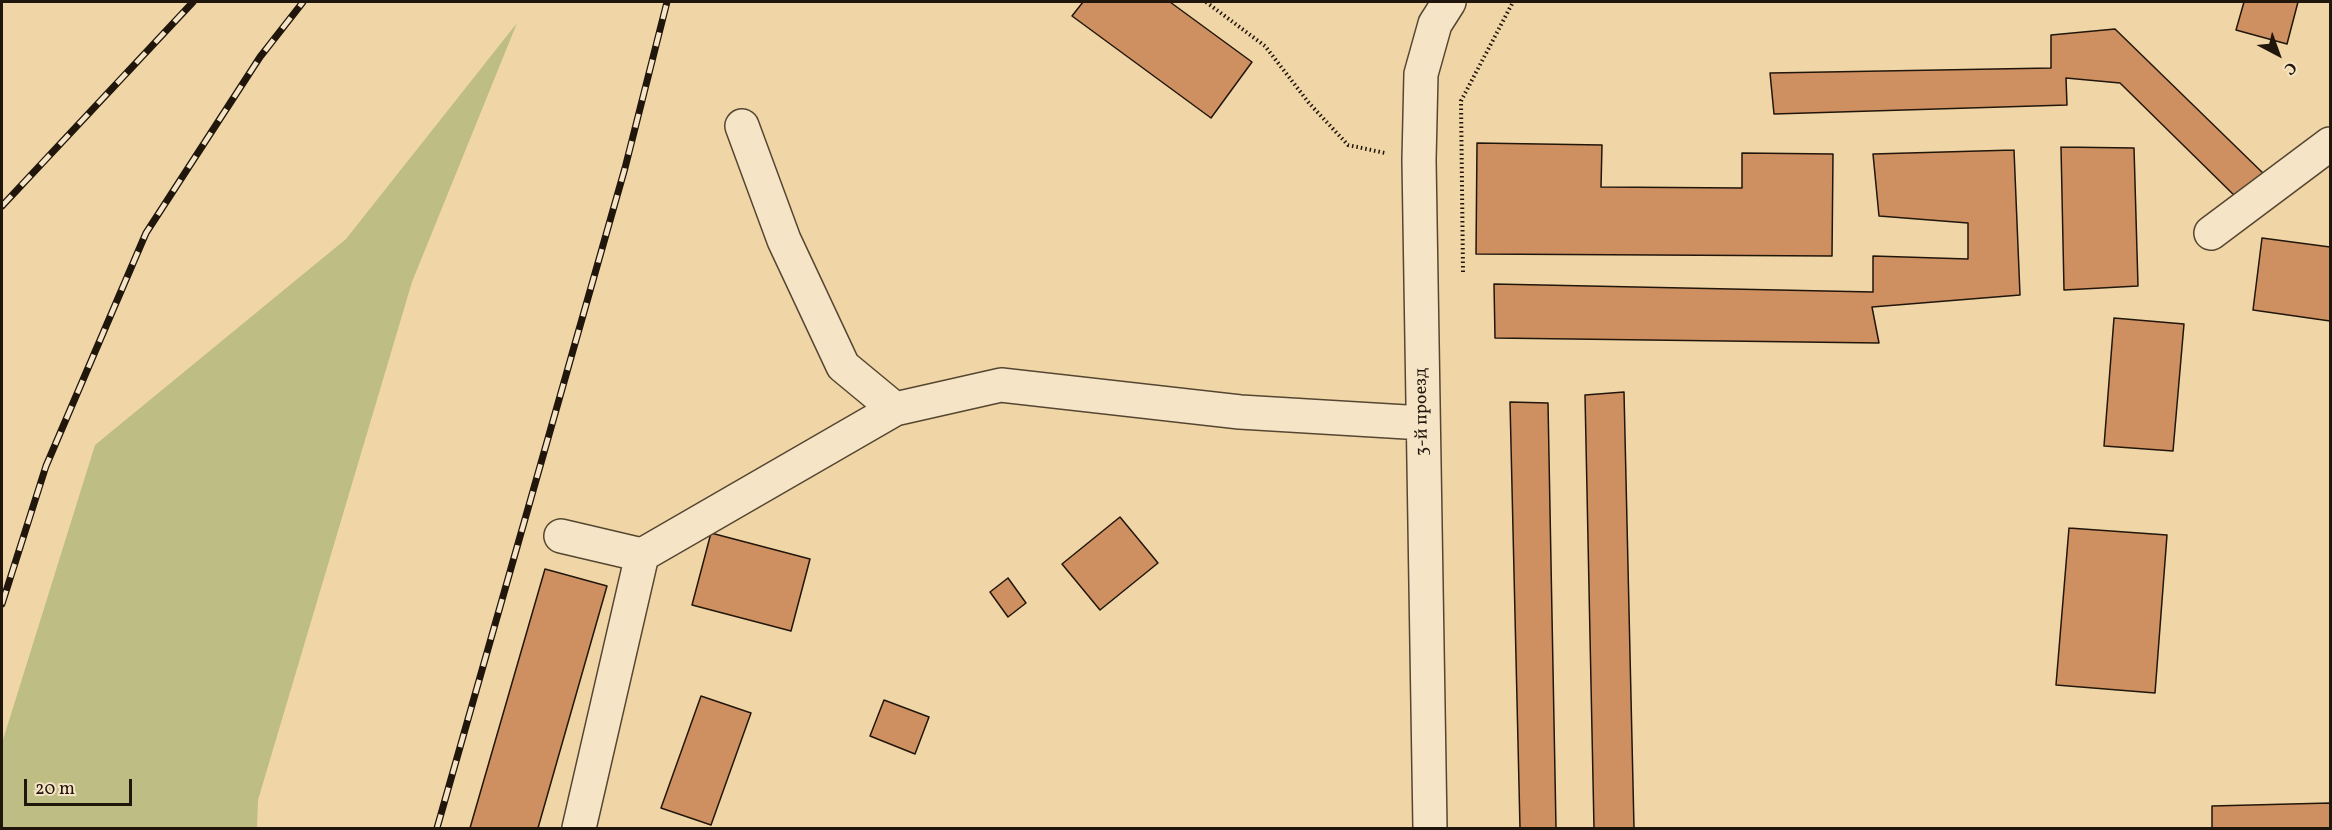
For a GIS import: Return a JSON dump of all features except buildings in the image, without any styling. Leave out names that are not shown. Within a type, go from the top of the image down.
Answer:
[{"type":"street","name":"3-й проезд","points":[[1428,827],[1419,160],[1421,74],[1436,24],[1449,2]]},
{"type":"street","points":[[742,126],[784,240],[843,366],[895,409]]},
{"type":"street","points":[[2211,233],[2331,144]]},
{"type":"street","points":[[561,537],[642,555],[895,409],[1001,386],[1240,412],[1423,423]]},
{"type":"street","points":[[579,828],[642,555]]},
{"type":"path","points":[[1206,2],[1265,46],[1309,103],[1348,145],[1419,160]]},
{"type":"path","points":[[1463,272],[1461,101],[1513,2]]},
{"type":"green space","points":[[517,23],[412,282],[258,800],[257,828],[2,828],[2,743],[95,445],[346,239]]},
{"type":"railway","points":[[2,206],[193,2]]},
{"type":"railway","points":[[2,604],[46,466],[146,233],[260,57],[303,2]]},
{"type":"railway","points":[[437,828],[625,168],[667,2]]}]
